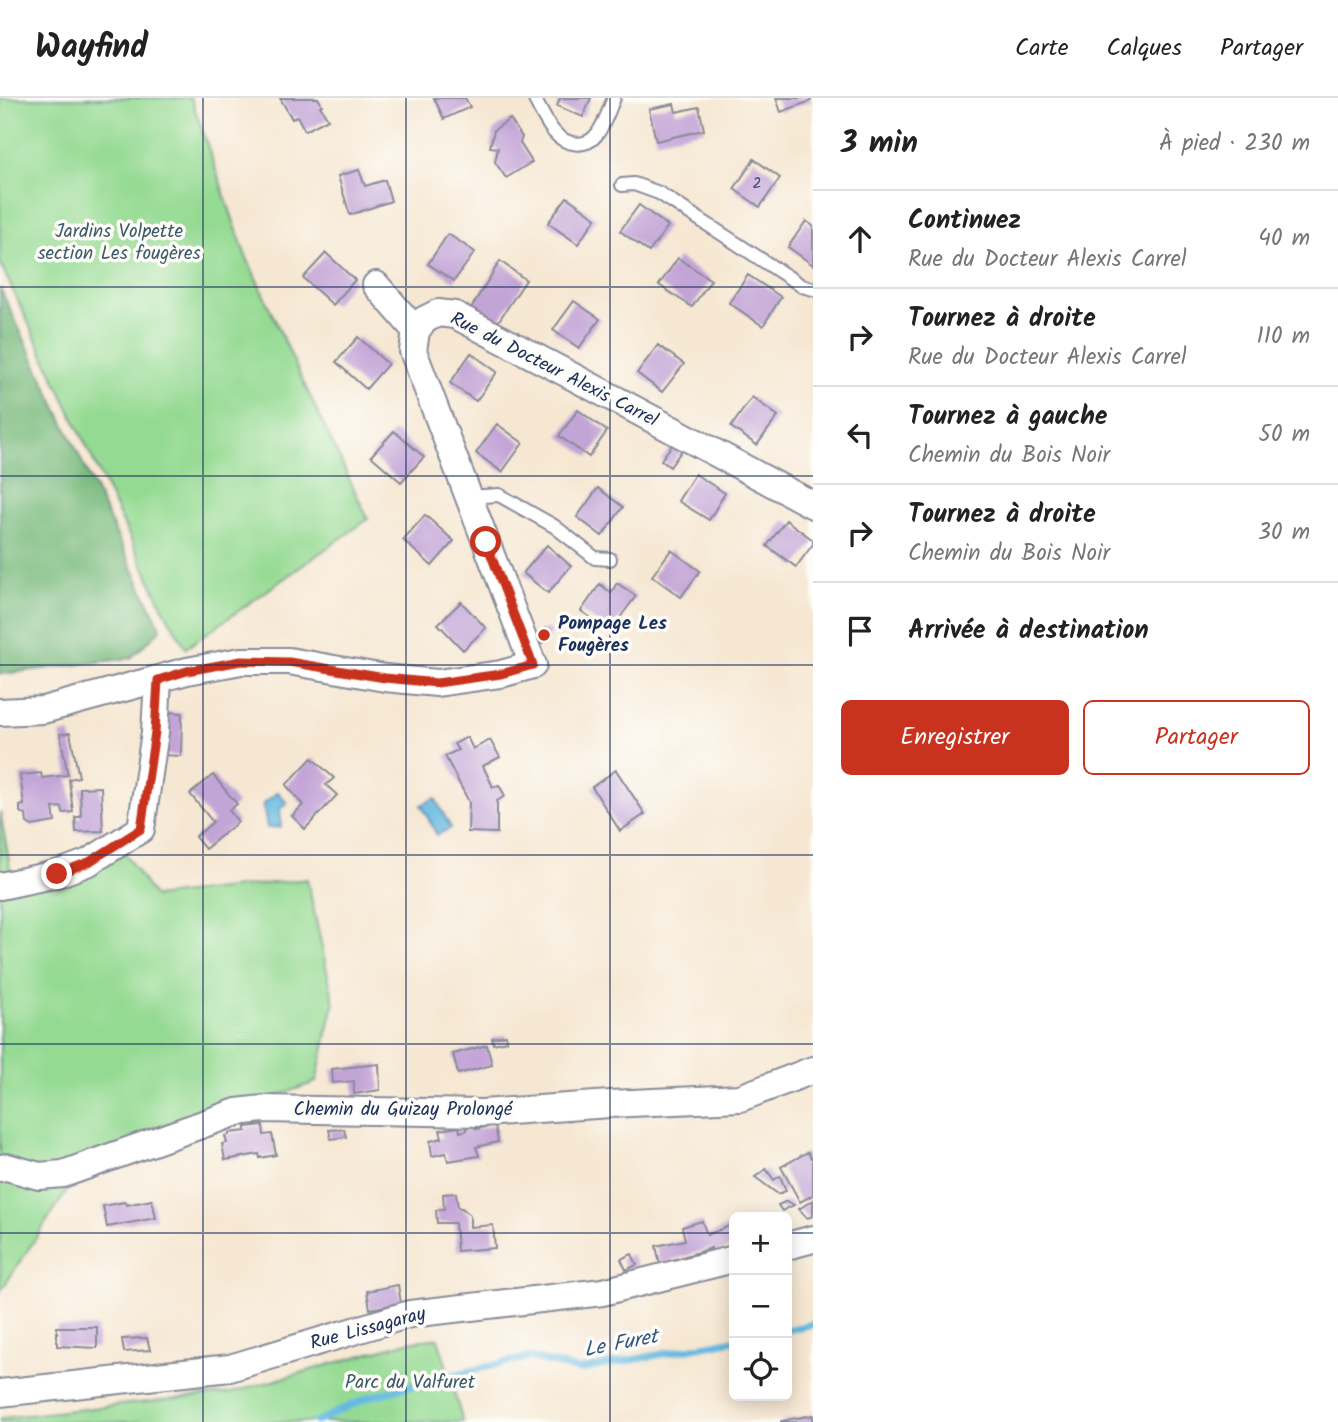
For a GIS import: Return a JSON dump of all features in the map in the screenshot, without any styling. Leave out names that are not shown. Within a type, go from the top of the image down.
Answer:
[{"type":"street","points":[[0,712],[43,710],[187,671],[241,661],[289,662],[385,678],[437,683],[501,674],[533,665],[413,351],[416,331],[376,285]]},
{"type":"street","name":"Rue du Docteur Alexis Carrel","points":[[416,331],[424,320],[438,313],[454,316],[813,505]]},
{"type":"street","points":[[0,886],[57,874],[89,862],[141,829],[155,732],[158,680]]},
{"type":"street","name":"Chemin du Guizay Prolongé","points":[[0,1168],[7,1167],[39,1176],[63,1174],[237,1112],[263,1109],[482,1114],[740,1098],[813,1070]]},
{"type":"street","points":[[792,1245],[813,1239]]},
{"type":"street","name":"Rue Lissagaray","points":[[0,1393],[230,1368],[410,1314],[603,1292],[729,1260]]},
{"type":"lane","points":[[534,98],[554,133],[566,142],[577,145],[587,143],[597,135],[614,98]]},
{"type":"lane","points":[[622,185],[634,184],[659,192],[802,286],[813,289]]},
{"type":"lane","points":[[468,497],[499,495],[554,526],[595,558],[610,559]]},
{"type":"green space","name":"Jardins Volpette section Les fougères","points":[[0,98],[191,98],[245,254],[368,519],[186,648],[166,614],[0,263]]},
{"type":"green space","points":[[0,288],[161,629],[131,658],[0,674]]},
{"type":"green space","points":[[0,811],[12,879],[0,881]]},
{"type":"green space","points":[[122,849],[154,897],[307,879],[334,1003],[316,1082],[80,1171],[0,1292],[0,890]]},
{"type":"green space","name":"Parc du Valfuret","points":[[438,1338],[463,1422],[0,1422],[0,1418],[231,1393],[408,1342]]},
{"type":"water","points":[[278,792],[287,803],[280,809],[281,827],[267,828],[263,804]]},
{"type":"water","points":[[435,798],[451,828],[437,835],[421,805]]},
{"type":"building","points":[[280,98],[318,98],[328,119],[305,131],[297,116],[292,119]]},
{"type":"building","points":[[434,98],[465,98],[470,107],[444,119]]},
{"type":"building","points":[[560,98],[591,98],[583,117],[557,106]]},
{"type":"building","points":[[776,98],[810,98],[811,101],[781,112]]},
{"type":"building","points":[[674,104],[676,112],[699,107],[704,130],[656,141],[649,109]]},
{"type":"building","points":[[510,119],[522,137],[520,143],[532,162],[506,178],[495,162],[498,148],[490,147],[494,130]]},
{"type":"building","points":[[754,159],[780,178],[760,207],[734,189]]},
{"type":"building","points":[[359,170],[365,186],[385,180],[391,201],[350,215],[338,176]]},
{"type":"building","points":[[567,197],[596,218],[578,244],[548,223]]},
{"type":"building","points":[[639,205],[668,226],[649,252],[620,231]]},
{"type":"building","points":[[806,221],[813,226],[813,265],[788,247]]},
{"type":"building","points":[[448,234],[475,252],[454,281],[428,264]]},
{"type":"building","points":[[326,253],[355,280],[333,305],[303,278]]},
{"type":"building","points":[[678,258],[711,280],[692,307],[659,285]]},
{"type":"building","points":[[500,261],[526,280],[498,322],[471,308]]},
{"type":"building","points":[[748,275],[781,297],[763,326],[729,303]]},
{"type":"building","points":[[574,301],[600,319],[579,348],[553,330]]},
{"type":"building","points":[[358,337],[388,364],[366,389],[336,362]]},
{"type":"building","points":[[658,345],[684,364],[662,392],[637,373]]},
{"type":"building","points":[[471,353],[497,372],[476,401],[450,383]]},
{"type":"building","points":[[752,397],[778,416],[757,445],[731,427]]},
{"type":"building","points":[[578,410],[607,431],[589,457],[559,436]]},
{"type":"building","points":[[497,424],[523,443],[502,472],[476,453]]},
{"type":"building","points":[[394,431],[424,457],[401,482],[371,456]]},
{"type":"building","points":[[672,445],[682,450],[670,467],[661,460]]},
{"type":"building","points":[[695,474],[725,493],[709,520],[678,501]]},
{"type":"building","points":[[598,488],[623,507],[602,536],[577,517]]},
{"type":"building","points":[[425,515],[454,541],[432,566],[403,540]]},
{"type":"building","points":[[786,520],[813,540],[813,544],[796,567],[767,546]]},
{"type":"building","points":[[547,545],[571,566],[548,593],[523,573]]},
{"type":"building","points":[[671,550],[700,571],[681,597],[652,576]]},
{"type":"building","points":[[617,583],[636,596],[610,631],[581,611],[600,584],[611,593]]},
{"type":"building","points":[[461,602],[486,628],[463,650],[438,624]]},
{"type":"building","name":"Pompage Les Fougères","points":[[546,628],[552,633],[542,643],[537,637]]},
{"type":"building","points":[[165,712],[182,713],[181,756],[163,755]]},
{"type":"building","points":[[70,733],[79,777],[69,779],[73,812],[63,813],[62,807],[53,808],[55,822],[32,826],[27,823],[26,815],[20,812],[20,806],[24,805],[20,775],[41,773],[42,778],[68,775],[60,734]]},
{"type":"building","points":[[467,737],[473,749],[490,740],[500,757],[483,766],[493,787],[499,785],[505,796],[497,801],[497,833],[468,832],[469,802],[445,756],[458,750],[454,744]]},
{"type":"building","points":[[312,758],[334,778],[326,785],[337,795],[305,829],[292,816],[303,805],[286,785]]},
{"type":"building","points":[[616,770],[645,814],[620,831],[592,787]]},
{"type":"building","points":[[213,775],[237,804],[229,810],[238,822],[205,849],[195,837],[213,822],[190,794]]},
{"type":"building","points":[[101,787],[103,831],[76,832],[75,817],[81,817],[80,788]]},
{"type":"building","points":[[506,1035],[507,1041],[493,1044],[492,1038]]},
{"type":"building","points":[[487,1045],[492,1065],[458,1074],[453,1054]]},
{"type":"building","points":[[379,1064],[380,1090],[354,1094],[354,1081],[333,1083],[332,1069]]},
{"type":"building","points":[[474,1122],[476,1129],[495,1125],[498,1142],[476,1147],[479,1156],[448,1161],[446,1153],[432,1156],[430,1141],[442,1138],[440,1130],[459,1127],[460,1132],[467,1130],[466,1124]]},
{"type":"building","points":[[263,1125],[264,1135],[272,1134],[276,1155],[260,1158],[259,1154],[225,1160],[222,1144],[227,1143],[225,1136],[246,1131],[246,1127]]},
{"type":"building","points":[[344,1129],[346,1137],[331,1139],[329,1130]]},
{"type":"building","points":[[808,1152],[811,1158],[813,1157],[813,1195],[800,1202],[781,1167]]},
{"type":"building","points":[[766,1169],[774,1180],[780,1176],[786,1191],[778,1194],[755,1177]]},
{"type":"building","points":[[456,1193],[458,1208],[470,1215],[470,1227],[493,1225],[495,1248],[457,1251],[455,1223],[437,1223],[436,1210],[444,1209],[443,1194]]},
{"type":"building","points":[[152,1200],[156,1218],[107,1227],[103,1206]]},
{"type":"building","points":[[813,1200],[813,1216],[807,1218],[799,1209]]},
{"type":"building","points":[[787,1201],[794,1205],[782,1211],[778,1205]]},
{"type":"building","points":[[702,1221],[707,1235],[729,1226],[729,1248],[712,1254],[711,1248],[660,1264],[656,1246],[685,1240],[682,1227]]},
{"type":"building","points":[[632,1254],[637,1265],[626,1270],[621,1259]]},
{"type":"building","points":[[398,1285],[401,1303],[370,1309],[367,1291]]},
{"type":"building","points":[[57,1327],[97,1327],[97,1348],[57,1346]]},
{"type":"building","points":[[147,1338],[150,1350],[124,1352],[122,1339]]},
{"type":"building","points":[[813,1415],[813,1422],[781,1422],[781,1421]]},
{"type":"waterway","name":"Le Furet","points":[[792,1329],[813,1324]]},
{"type":"waterway","name":"Le Furet","points":[[316,1422],[369,1397],[529,1357],[580,1370],[729,1341]]},
{"type":"place","name":"Pompage Les Fougères","points":[[544,635]]},
{"type":"route","points":[[57,874],[89,862],[141,829],[155,732],[158,680],[187,671],[241,661],[289,662],[385,678],[437,683],[501,674],[533,665],[486,542]]}]
